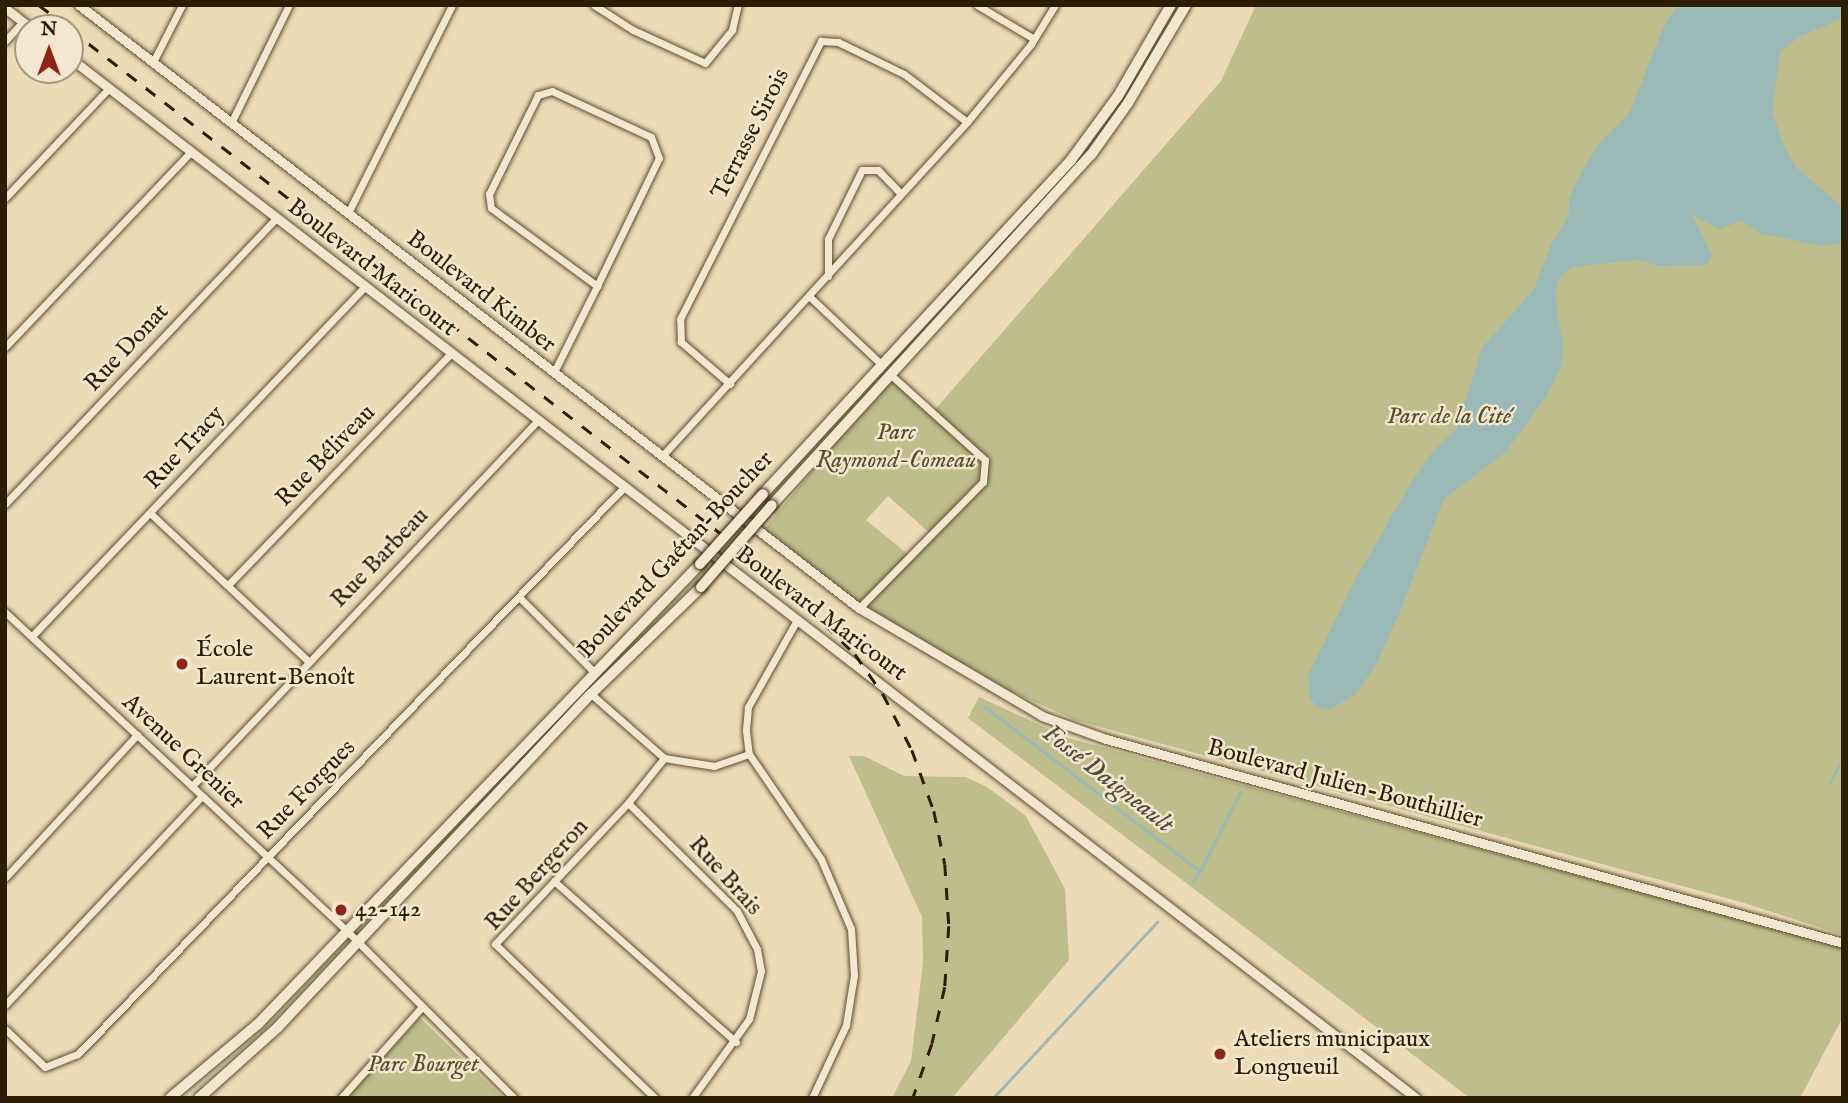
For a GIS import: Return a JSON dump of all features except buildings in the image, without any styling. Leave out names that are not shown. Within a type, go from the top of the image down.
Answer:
[{"type":"main road","name":"Boulevard Gaétan-Boucher","points":[[170,1098],[258,1024],[653,615],[1071,160],[1118,96],[1171,5]]},
{"type":"main road","name":"Boulevard Gaétan-Boucher","points":[[199,1098],[278,1027],[590,694],[662,627],[1091,155],[1128,103],[1186,5]]},
{"type":"street","name":"Boulevard Kimber","points":[[79,5],[859,608]]},
{"type":"street","points":[[153,62],[182,5]]},
{"type":"street","points":[[231,123],[289,5]]},
{"type":"street","points":[[348,213],[452,5]]},
{"type":"street","points":[[594,5],[633,30],[705,63],[732,30],[738,5]]},
{"type":"street","points":[[977,5],[1034,39]]},
{"type":"street","points":[[662,456],[811,298],[967,122],[1034,39],[1055,5]]},
{"type":"street","name":"Terrasse Sirois","points":[[730,384],[681,342],[680,319],[821,41],[838,42],[904,74],[967,122]]},
{"type":"street","name":"Boulevard Maricourt","points":[[84,69],[1416,1098]]},
{"type":"street","points":[[5,198],[109,88]]},
{"type":"street","points":[[554,372],[597,286],[659,158],[657,146],[651,137],[552,91],[538,95],[489,194],[491,208],[597,286]]},
{"type":"street","points":[[5,347],[191,152]]},
{"type":"street","points":[[828,276],[828,239],[862,170],[878,170],[901,194]]},
{"type":"street","name":"Rue Donat","points":[[5,504],[276,218]]},
{"type":"street","name":"Rue Tracy","points":[[32,636],[365,286]]},
{"type":"street","points":[[811,298],[882,365]]},
{"type":"street","name":"Rue Béliveau","points":[[228,585],[451,353]]},
{"type":"street","points":[[859,608],[983,482],[985,460],[891,375]]},
{"type":"street","name":"Rue Barbeau","points":[[192,786],[539,419]]},
{"type":"street","name":"Rue Forgues","points":[[5,1029],[45,1067],[78,1054],[520,599],[624,487]]},
{"type":"street","points":[[150,513],[309,662]]},
{"type":"street","points":[[520,599],[596,673]]},
{"type":"street","name":"Boulevard Julien-Bouthillier","points":[[859,608],[1042,716],[1106,738],[1843,943]]},
{"type":"street","name":"Avenue Grenier","points":[[5,611],[346,930],[356,943],[514,1098]]},
{"type":"street","points":[[797,620],[748,708],[749,754],[821,859],[851,929],[854,975],[846,1025],[812,1098]]},
{"type":"street","points":[[590,694],[664,758],[714,765],[749,754]]},
{"type":"street","points":[[5,878],[137,735]]},
{"type":"street","name":"Rue Bergeron","points":[[655,1098],[495,944],[628,803],[664,758]]},
{"type":"street","points":[[5,1005],[202,796]]},
{"type":"street","name":"Rue Brais","points":[[628,803],[749,927],[761,971],[749,1019],[736,1042],[692,1098]]},
{"type":"street","points":[[554,881],[736,1042]]},
{"type":"street","points":[[341,1098],[421,1008]]},
{"type":"green space","name":"Parc de la Cité","points":[[1256,5],[1843,5],[1843,935],[1741,902],[1075,720],[1006,689],[863,607],[932,535],[888,496],[866,520],[910,556],[859,608],[761,533],[891,375],[933,412],[1221,81]]},
{"type":"green space","points":[[979,697],[1068,738],[1843,947],[1843,1017],[1800,1098],[1470,1098],[968,718]]},
{"type":"green space","points":[[849,756],[864,756],[904,776],[965,777],[987,787],[1026,816],[1065,889],[1069,960],[952,1098],[892,1098],[911,1061],[923,963],[922,917]]},
{"type":"green space","name":"Parc Bourget","points":[[420,1018],[504,1098],[346,1098]]},
{"type":"water","points":[[1678,5],[1843,5],[1843,18],[1799,37],[1780,52],[1772,112],[1786,151],[1797,168],[1843,208],[1843,243],[1822,246],[1759,233],[1741,221],[1720,229],[1692,215],[1712,255],[1707,265],[1660,266],[1638,260],[1571,267],[1559,279],[1555,294],[1563,348],[1561,366],[1549,392],[1506,452],[1444,499],[1400,612],[1376,665],[1356,694],[1331,709],[1317,708],[1310,697],[1308,675],[1356,578],[1409,486],[1433,451],[1457,428],[1482,348],[1534,289],[1551,245],[1569,214],[1569,199],[1579,176],[1598,145],[1629,114],[1665,23]]},
{"type":"waterway","name":"Fossé Daigneault","points":[[984,706],[1200,871],[1193,882]]},
{"type":"waterway","points":[[1830,782],[1843,759]]},
{"type":"waterway","points":[[1200,871],[1240,793]]},
{"type":"waterway","name":"Fossé Daigneault","points":[[993,1098],[1157,922]]},
{"type":"railway","points":[[39,5],[51,14]]},
{"type":"railway","points":[[84,40],[773,574],[855,654],[883,694],[912,750],[934,811],[945,864],[949,926],[945,987],[932,1044],[913,1098]]},
{"type":"place","name":"École Laurent-Benoît","points":[[182,664]]},
{"type":"place","name":"42-142","points":[[341,910]]},
{"type":"place","name":"Ateliers municipaux Longueuil","points":[[1220,1054]]},
{"type":"park label","name":"Parc Raymond-Comeau","points":[[896,447]]}]
